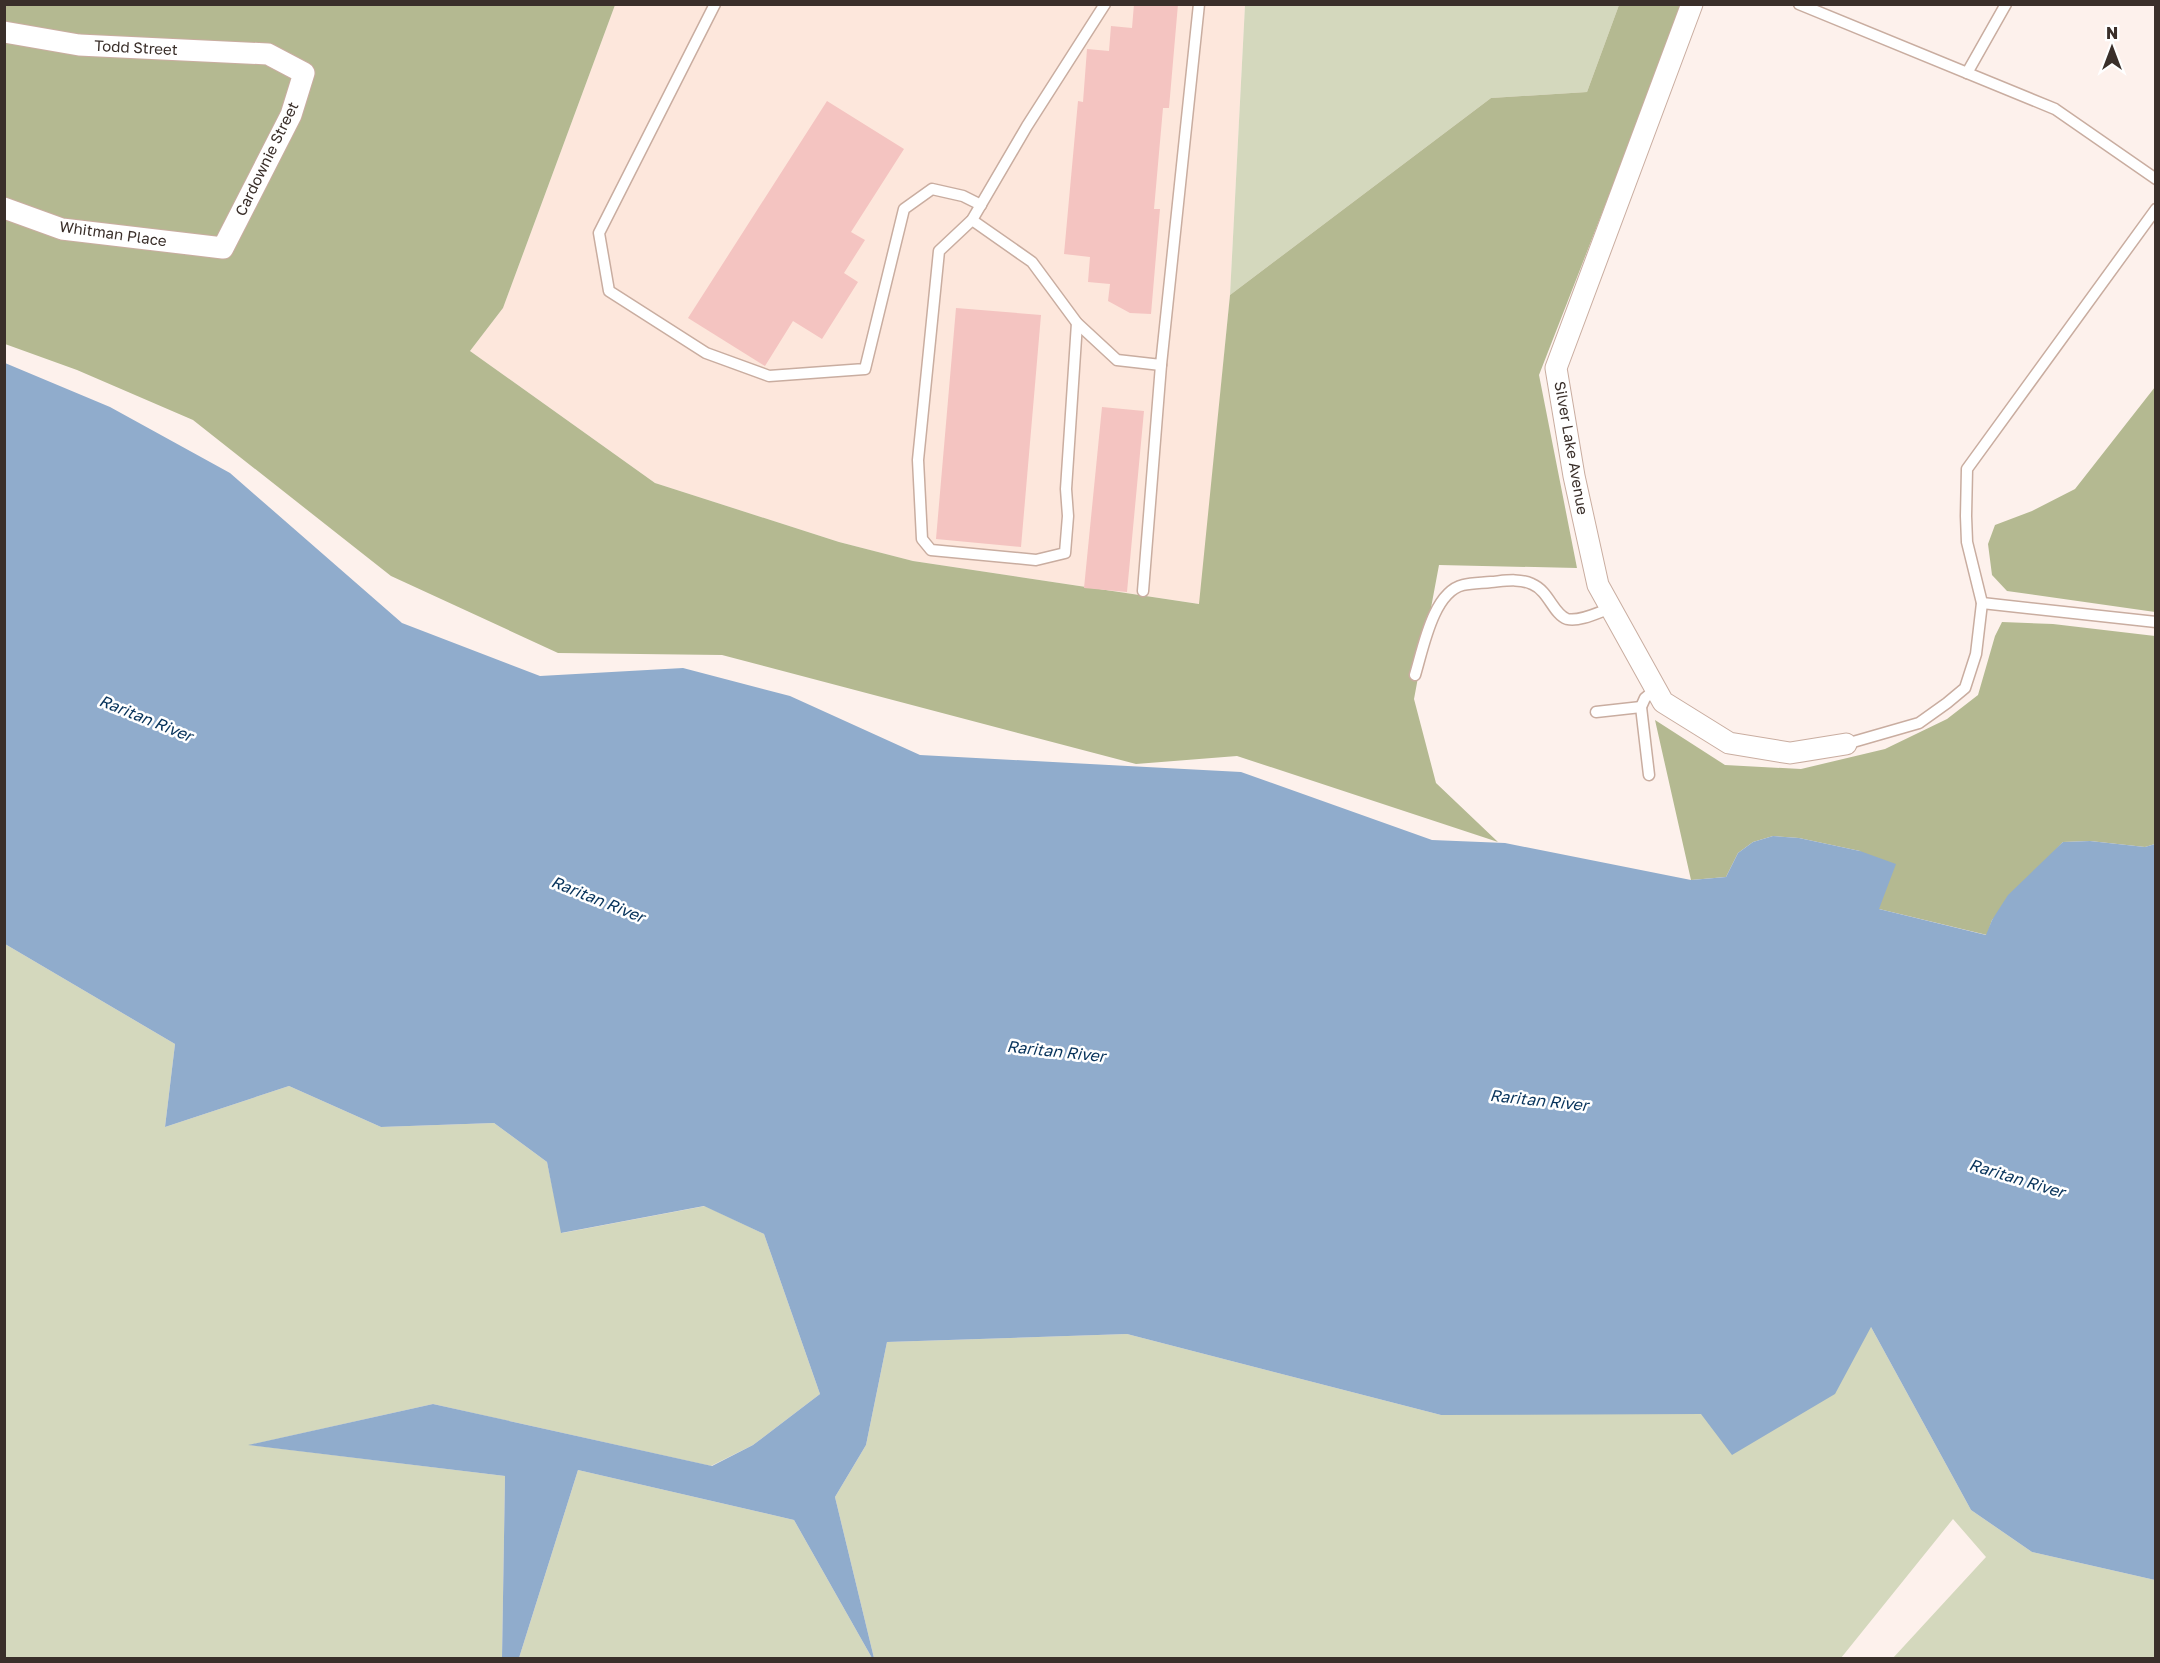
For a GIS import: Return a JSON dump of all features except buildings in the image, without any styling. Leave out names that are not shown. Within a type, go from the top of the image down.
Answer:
[{"type":"street","name":"Silver Lake Avenue","points":[[1692,4],[1556,368],[1574,476],[1599,585],[1663,702],[1729,743],[1790,753],[1846,744]]},
{"type":"street","name":"Todd Street","points":[[4,32],[79,45],[268,54]]},
{"type":"street","name":"Cardownie Street","points":[[223,248],[291,115],[304,73],[268,54]]},
{"type":"street","name":"Whitman Place","points":[[4,208],[63,229],[223,248]]},
{"type":"lane","points":[[715,4],[599,233],[609,291],[706,353],[769,376],[866,369],[904,209],[932,189],[963,196],[981,205]]},
{"type":"lane","points":[[1077,323],[1065,489],[1068,516],[1065,553],[1036,560],[931,550],[922,538],[918,460],[939,251],[972,220],[1027,126],[1105,4]]},
{"type":"lane","points":[[1143,591],[1161,365],[1199,4]]},
{"type":"lane","points":[[1799,4],[1824,9],[1967,73],[2055,109],[2156,179]]},
{"type":"lane","points":[[1967,73],[2006,4]]},
{"type":"lane","points":[[1846,744],[1919,723],[1965,688],[1976,654],[1982,603],[1967,542],[1967,469],[2156,209]]},
{"type":"lane","points":[[972,220],[1032,262],[1077,323],[1117,360],[1161,365]]},
{"type":"lane","points":[[1415,675],[1443,598],[1461,585],[1520,580],[1531,583],[1544,591],[1559,614],[1568,619],[1582,618],[1611,608]]},
{"type":"lane","points":[[1982,603],[2156,622]]},
{"type":"lane","points":[[1649,775],[1641,706],[1645,698],[1656,689]]},
{"type":"lane","points":[[1596,712],[1641,706]]},
{"type":"shaded area","points":[[615,5],[1245,5],[1230,295],[1200,604],[913,561],[839,542],[655,483],[470,351],[503,308]]},
{"type":"green space","points":[[5,5],[615,5],[503,308],[470,351],[655,483],[839,542],[913,561],[1199,604],[1230,295],[1491,98],[1587,92],[1619,5],[1683,5],[1539,375],[1577,568],[1439,565],[1414,699],[1436,783],[1498,842],[1237,756],[1136,764],[722,655],[558,653],[391,576],[193,420],[77,370],[5,344]]},
{"type":"green space","points":[[1245,5],[1619,5],[1587,92],[1491,98],[1230,295]]},
{"type":"green space","points":[[2155,387],[2155,612],[2007,591],[1992,575],[1988,544],[1995,525],[2032,511],[2075,489]]},
{"type":"green space","points":[[2002,622],[2053,624],[2155,636],[2155,844],[2145,847],[2090,841],[2063,842],[1992,920],[1987,935],[1879,909],[1860,851],[1799,838],[1773,836],[1753,842],[1738,853],[1726,877],[1691,880],[1655,720],[1725,765],[1801,769],[1885,749],[1947,719],[1978,695],[1995,636]]},
{"type":"green space","points":[[5,944],[175,1044],[165,1127],[289,1086],[381,1127],[494,1123],[547,1162],[562,1233],[705,1206],[764,1234],[820,1394],[753,1445],[711,1466],[433,1404],[250,1445],[505,1476],[502,1658],[5,1658]]},
{"type":"green space","points":[[1871,1327],[1971,1510],[2032,1552],[2155,1580],[2155,1658],[1893,1658],[1986,1557],[1953,1519],[1841,1658],[874,1658],[835,1497],[866,1445],[887,1342],[1127,1334],[1441,1415]]},
{"type":"green space","points":[[578,1470],[794,1520],[872,1658],[519,1658]]},
{"type":"water","name":"Raritan River","points":[[5,363],[110,407],[230,473],[402,623],[540,676],[683,668],[790,696],[920,755],[1241,772],[1432,840],[1505,843],[1691,880],[1726,877],[1738,853],[1753,842],[1773,836],[1799,838],[1860,851],[1896,864],[1879,909],[1986,935],[1992,920],[2008,895],[2063,842],[2090,841],[2145,847],[2155,844],[2155,1580],[2032,1552],[1971,1510],[1871,1327],[1835,1394],[1732,1455],[1701,1414],[1441,1415],[1127,1334],[887,1342],[866,1445],[835,1497],[874,1658],[794,1520],[578,1470],[519,1658],[502,1658],[505,1476],[248,1445],[433,1404],[712,1466],[753,1445],[820,1394],[764,1234],[704,1206],[561,1233],[547,1162],[494,1123],[381,1127],[289,1086],[165,1127],[175,1044],[5,944]]}]
